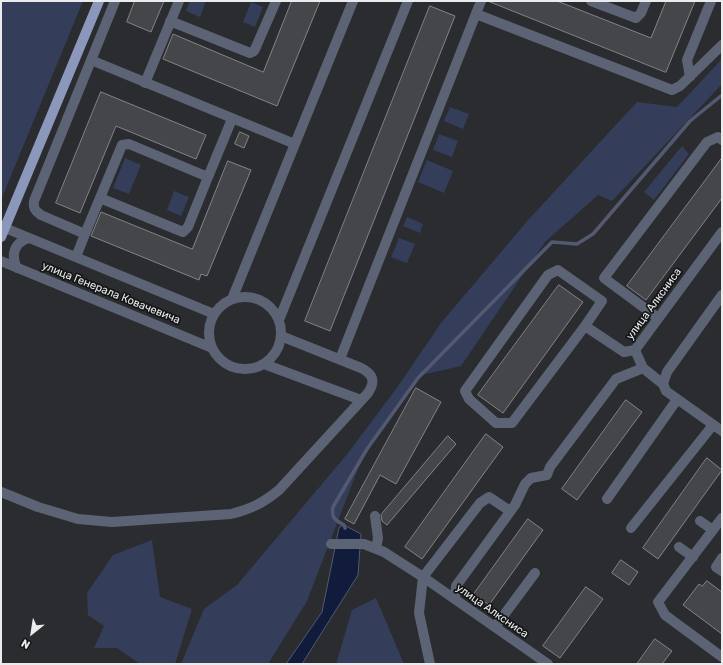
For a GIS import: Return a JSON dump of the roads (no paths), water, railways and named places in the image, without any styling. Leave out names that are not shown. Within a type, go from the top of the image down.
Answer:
[{"type":"main road","points":[[3,232],[99,1]]},
{"type":"street","points":[[85,234],[36,212],[34,201],[115,1]]},
{"type":"street","points":[[145,83],[178,1]]},
{"type":"street","points":[[170,21],[250,53],[254,51],[276,1]]},
{"type":"street","points":[[232,299],[353,1]]},
{"type":"street","points":[[279,320],[408,1]]},
{"type":"street","points":[[340,359],[480,1]]},
{"type":"street","points":[[591,1],[636,18],[641,14],[646,1]]},
{"type":"street","points":[[690,77],[687,60],[711,1]]},
{"type":"street","points":[[476,14],[666,89],[676,90],[722,45]]},
{"type":"street","points":[[91,60],[295,144]]},
{"type":"street","points":[[100,198],[183,232],[188,227],[232,119]]},
{"type":"street","points":[[658,318],[604,278],[707,142],[721,137]]},
{"type":"street","points":[[76,257],[121,147],[125,143],[208,177]]},
{"type":"street","name":"улица Генерала Ковачевича","points":[[3,232],[29,238],[214,314]]},
{"type":"street","name":"улица Алксниса","points":[[722,232],[635,350],[643,368],[663,384],[666,391],[676,401],[722,431]]},
{"type":"street","points":[[17,268],[13,258],[15,248],[21,241],[29,238]]},
{"type":"street","name":"улица Генерала Ковачевича","points":[[1,261],[212,348],[223,362],[231,366],[250,369],[264,364]]},
{"type":"street","points":[[558,270],[602,301],[585,326],[512,423],[496,424],[469,399],[465,391],[548,275],[558,270]]},
{"type":"street","points":[[663,384],[667,372],[722,295]]},
{"type":"street","points":[[212,348],[209,338],[209,328],[214,314],[223,304],[232,299],[245,297],[259,300],[274,311],[279,320],[281,336],[274,355],[264,364],[361,400]]},
{"type":"street","points":[[585,326],[624,352],[635,350]]},
{"type":"street","points":[[1,492],[38,507],[78,519],[112,522],[231,514],[250,509],[266,501],[279,490],[361,400],[372,387],[374,380],[372,375],[361,368],[281,336]]},
{"type":"street","points":[[455,599],[456,586],[510,511],[530,478],[547,475],[550,467],[616,379],[643,368]]},
{"type":"street","points":[[607,500],[676,401]]},
{"type":"street","points":[[631,528],[713,425]]},
{"type":"street","points":[[430,664],[419,613],[423,577],[480,503],[489,497],[510,511]]},
{"type":"street","points":[[375,516],[378,538],[376,549]]},
{"type":"street","points":[[722,518],[658,602],[665,615],[722,657]]},
{"type":"street","points":[[700,522],[713,530]]},
{"type":"street","name":"улица Алксниса","points":[[331,544],[364,544],[376,549],[423,577],[548,664]]},
{"type":"street","points":[[679,547],[693,557]]},
{"type":"street","points":[[722,558],[716,567],[722,571]]},
{"type":"street","points":[[495,627],[535,573]]},
{"type":"waterway","points":[[345,528],[344,525],[334,518],[333,507],[367,449],[418,378],[552,242],[577,244],[593,234],[690,121],[722,95]]}]
